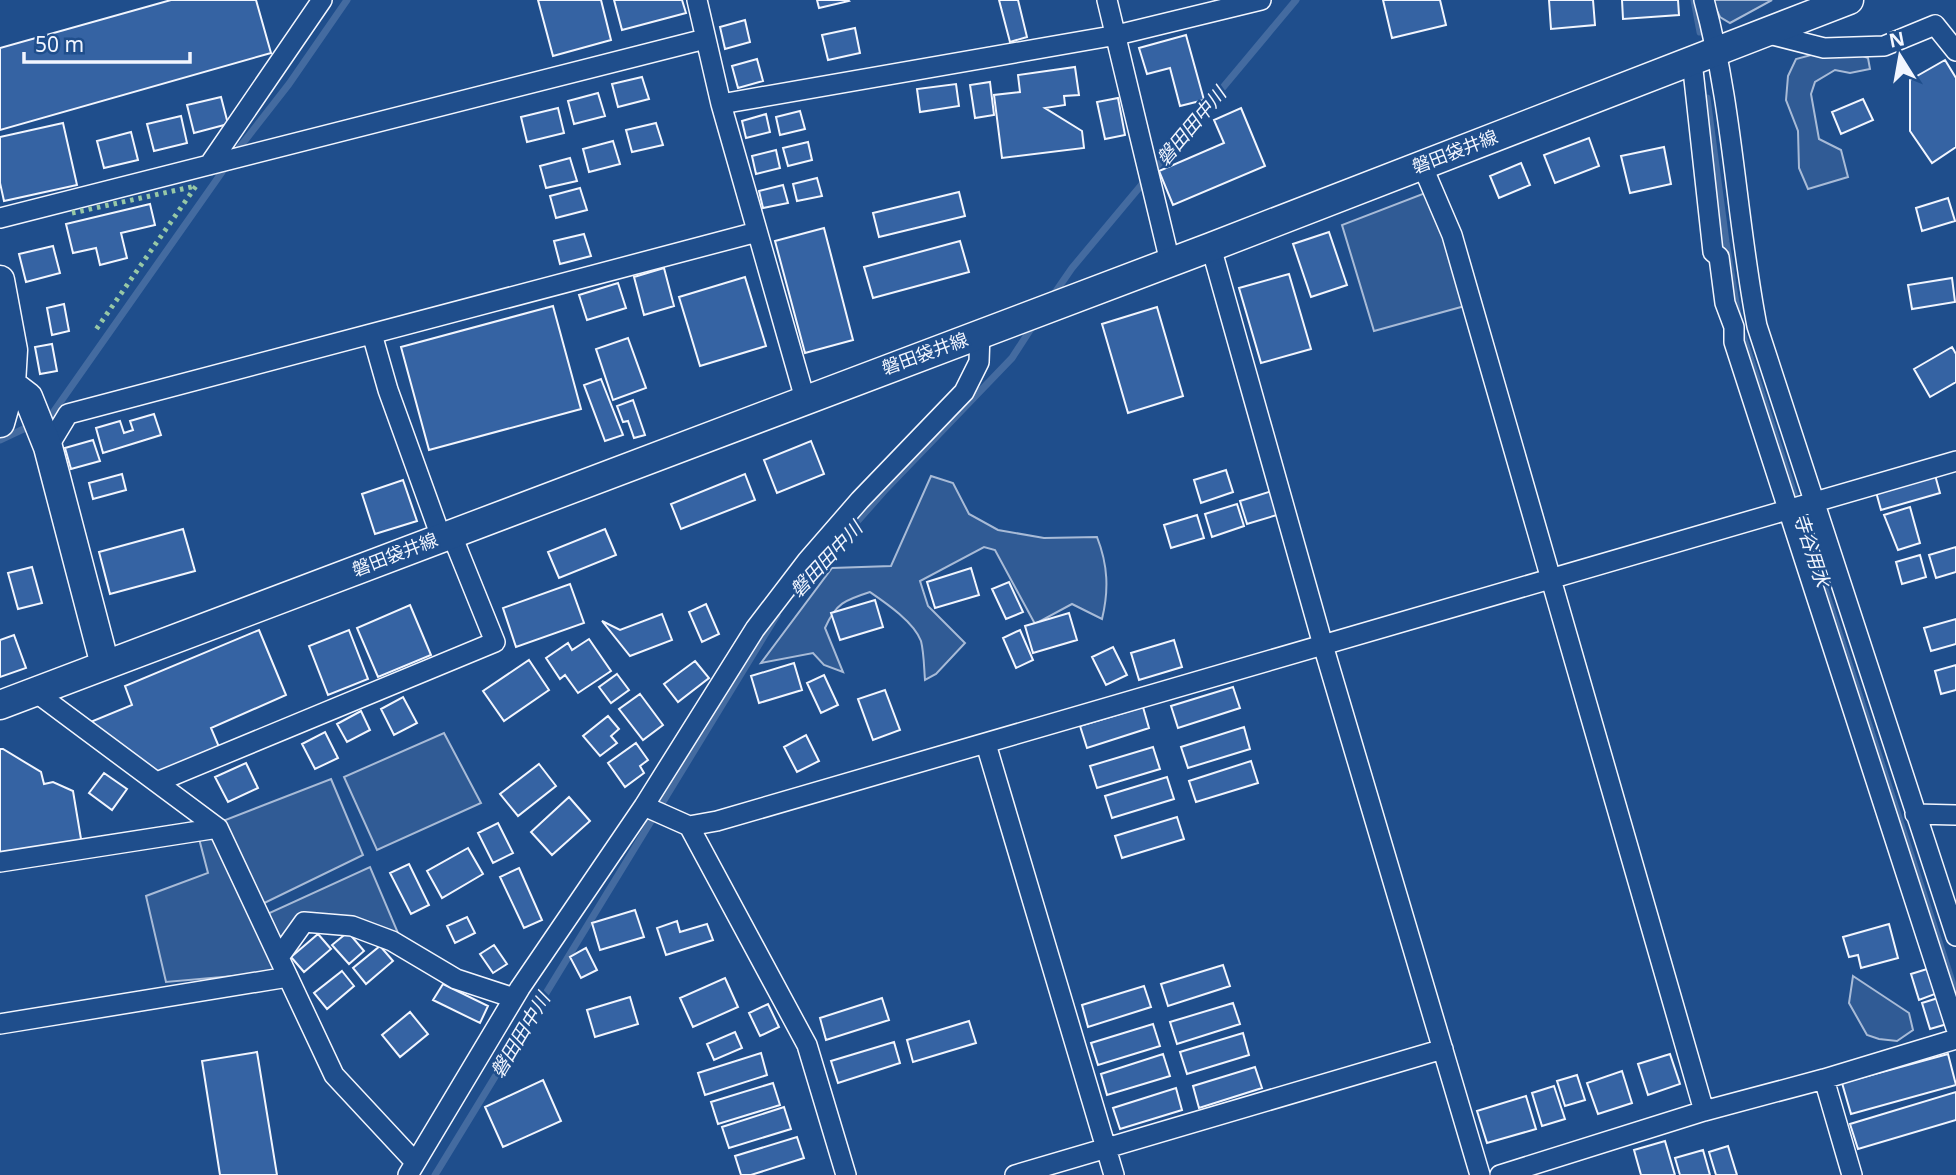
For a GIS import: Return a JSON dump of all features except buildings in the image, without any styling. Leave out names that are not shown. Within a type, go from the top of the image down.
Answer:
[{"type":"main road","name":"磐田袋井線","points":[[0,705],[1211,247],[1849,0]]},
{"type":"main road","points":[[0,280],[13,350],[11,384],[0,423]]},
{"type":"main road","points":[[11,384],[28,397],[48,447],[105,665]]},
{"type":"street","points":[[209,165],[322,0]]},
{"type":"street","points":[[697,0],[721,104],[805,399]]},
{"type":"street","points":[[1107,0],[1170,262]]},
{"type":"street","points":[[721,104],[1117,35],[1261,0]]},
{"type":"street","points":[[1704,0],[1713,252],[1718,257],[1725,303],[1734,327],[1734,342],[1956,1028]]},
{"type":"street","points":[[1765,33],[1824,48],[1884,46],[1935,25],[1956,51]]},
{"type":"street","points":[[0,218],[705,39]]},
{"type":"street","points":[[1705,56],[1757,326],[1956,936]]},
{"type":"street","points":[[1422,165],[1452,235],[1704,1111]]},
{"type":"street","points":[[48,447],[68,414],[758,232]]},
{"type":"street","points":[[1211,247],[1323,645],[1480,1175]]},
{"type":"street","points":[[34,691],[218,828],[334,1074],[411,1169],[513,998],[644,806],[755,629],[807,561],[860,500],[964,392],[979,362],[980,333]]},
{"type":"street","points":[[157,782],[495,642],[446,535],[388,390],[372,334]]},
{"type":"street","points":[[644,806],[689,826],[718,821],[1956,461]]},
{"type":"street","points":[[986,744],[1114,1175]]},
{"type":"street","points":[[1915,814],[1956,815]]},
{"type":"street","points":[[689,826],[807,1045],[846,1175]]},
{"type":"street","points":[[0,862],[218,828]]},
{"type":"street","points":[[279,957],[303,922],[352,926],[392,942],[456,979],[513,998]]},
{"type":"street","points":[[0,1024],[288,977]]},
{"type":"street","points":[[1500,1175],[1704,1111],[1824,1079],[1956,1039]]},
{"type":"street","points":[[1014,1175],[1443,1049]]},
{"type":"street","points":[[1824,1079],[1852,1175]]},
{"type":"shaded area","points":[[1712,0],[1772,0],[1730,23],[1720,17]]},
{"type":"shaded area","points":[[1841,47],[1868,58],[1870,69],[1850,73],[1835,70],[1815,82],[1811,94],[1819,139],[1841,150],[1848,177],[1808,189],[1799,168],[1798,131],[1786,100],[1788,76],[1796,59]]},
{"type":"shaded area","points":[[1433,190],[1472,304],[1374,331],[1342,225]]},
{"type":"shaded area","points":[[931,476],[953,483],[969,514],[998,530],[1044,538],[1097,537],[1106,578],[1102,619],[1072,604],[1035,624],[995,550],[984,547],[920,581],[928,606],[965,643],[936,674],[925,680],[922,646],[917,634],[899,614],[870,592],[854,597],[837,608],[825,628],[843,672],[824,665],[813,653],[761,663],[832,568],[891,566]]},
{"type":"shaded area","points":[[444,733],[481,803],[377,850],[344,777]]},
{"type":"shaded area","points":[[331,779],[363,855],[256,907],[261,917],[370,867],[398,933],[304,922],[283,965],[268,973],[166,982],[146,896],[208,873],[197,831]]},
{"type":"shaded area","points":[[1853,976],[1909,1013],[1913,1030],[1897,1041],[1867,1035],[1849,1003]]},
{"type":"waterway","points":[[236,152],[289,84],[347,0]]},
{"type":"waterway","name":"磐田田中川","points":[[1052,297],[1072,268],[1296,0]]},
{"type":"waterway","name":"寺谷用水","points":[[1694,0],[1700,32]]},
{"type":"waterway","name":"寺谷用水","points":[[1707,98],[1738,315]]},
{"type":"waterway","points":[[44,418],[52,414],[227,165]]},
{"type":"waterway","name":"磐田田中川","points":[[793,594],[886,489],[1012,358],[1034,324]]},
{"type":"waterway","name":"寺谷用水","points":[[1741,330],[1956,994]]},
{"type":"waterway","points":[[0,440],[34,424]]},
{"type":"waterway","name":"磐田田中川","points":[[435,1175],[777,615]]},
{"type":"hedge","points":[[72,213],[196,186],[95,331]]}]
